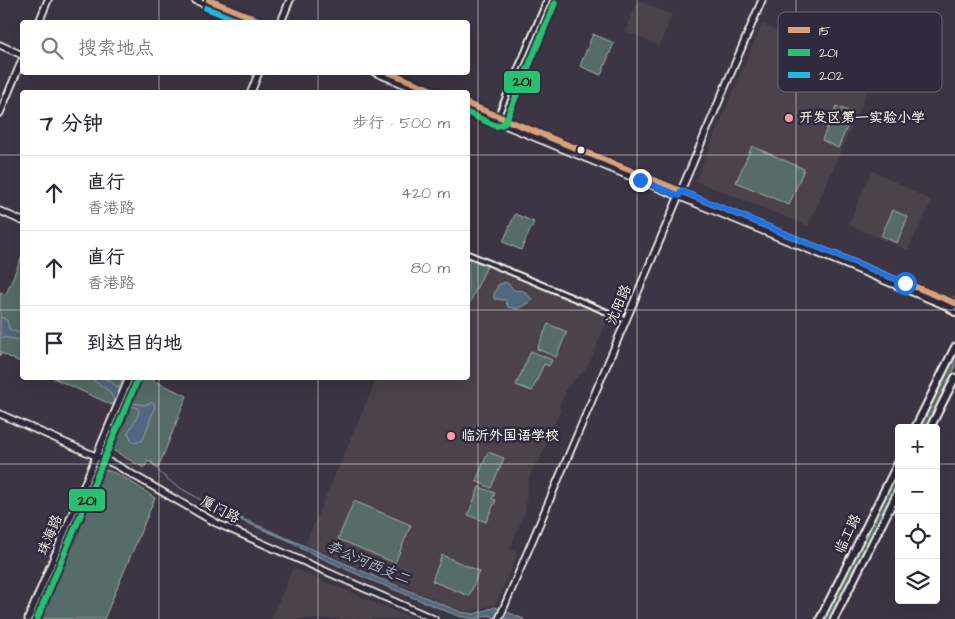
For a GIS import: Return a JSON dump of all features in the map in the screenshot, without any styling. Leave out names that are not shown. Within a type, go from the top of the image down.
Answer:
[{"type":"main road","points":[[951,303],[955,310]]},
{"type":"main road","points":[[917,424],[955,348]]},
{"type":"main road","points":[[932,424],[955,378]]},
{"type":"main road","name":"临工路","points":[[820,619],[895,469]]},
{"type":"main road","name":"临工路","points":[[834,619],[895,498]]},
{"type":"street","points":[[39,20],[48,0]]},
{"type":"street","points":[[195,0],[245,20]]},
{"type":"street","points":[[209,0],[257,20]]},
{"type":"street","points":[[282,20],[290,0]]},
{"type":"street","points":[[497,119],[547,0]]},
{"type":"street","name":"沈阳路","points":[[499,619],[762,0]]},
{"type":"street","points":[[0,44],[20,54]]},
{"type":"street","points":[[0,113],[20,65]]},
{"type":"street","points":[[252,90],[258,75]]},
{"type":"street","points":[[381,75],[418,90]]},
{"type":"street","points":[[395,75],[433,90]]},
{"type":"street","points":[[470,105],[497,119]]},
{"type":"street","points":[[470,111],[497,119],[951,303]]},
{"type":"street","points":[[0,211],[20,220]]},
{"type":"street","points":[[470,255],[626,320]]},
{"type":"street","name":"珠海路","points":[[28,619],[128,380]]},
{"type":"street","name":"厦门路","points":[[0,414],[116,465],[216,523],[434,619]]},
{"type":"shaded area","points":[[638,0],[672,15],[659,46],[625,31]]},
{"type":"shaded area","name":"开发区第一实验小学","points":[[762,24],[778,32],[778,92],[867,92],[808,226],[695,181]]},
{"type":"shaded area","points":[[872,170],[932,201],[908,250],[848,225]]},
{"type":"shaded area","name":"临沂外国语学校","points":[[470,259],[609,317],[590,362],[583,372],[568,386],[559,408],[561,409],[538,464],[535,463],[528,482],[525,512],[510,549],[518,553],[496,604],[470,612],[461,610],[305,544],[376,380],[470,380]]},
{"type":"shaded area","points":[[293,568],[402,614],[413,619],[271,619]]},
{"type":"green space","points":[[593,34],[614,43],[601,75],[580,66]]},
{"type":"green space","points":[[836,106],[853,113],[838,148],[822,140]]},
{"type":"green space","points":[[752,146],[804,169],[789,205],[736,182]]},
{"type":"green space","points":[[893,210],[908,217],[897,243],[881,236]]},
{"type":"green space","points":[[515,214],[534,222],[521,250],[503,242]]},
{"type":"green space","points":[[470,259],[487,266],[470,302]]},
{"type":"green space","points":[[20,261],[20,362],[1,353],[0,356],[0,292],[6,294]]},
{"type":"green space","points":[[548,324],[567,332],[556,357],[537,349]]},
{"type":"green space","points":[[531,351],[552,360],[549,366],[544,364],[532,391],[516,385]]},
{"type":"green space","points":[[955,357],[955,368],[927,424],[922,424]]},
{"type":"green space","points":[[57,380],[122,380],[112,405]]},
{"type":"green space","points":[[135,380],[152,380],[187,396],[158,468],[148,461],[144,468],[107,447]]},
{"type":"green space","points":[[488,452],[504,458],[491,488],[476,481]]},
{"type":"green space","points":[[95,469],[119,475],[155,498],[104,619],[32,619]]},
{"type":"green space","points":[[895,478],[895,488],[829,619],[824,619]]},
{"type":"green space","points":[[479,487],[495,493],[492,499],[496,500],[486,522],[468,515]]},
{"type":"green space","points":[[354,501],[411,525],[395,563],[338,539]]},
{"type":"green space","points":[[442,555],[479,571],[469,596],[432,581]]},
{"type":"water","points":[[505,282],[514,290],[524,291],[532,299],[531,301],[518,309],[508,307],[505,300],[494,299],[498,285]]},
{"type":"water","points":[[0,317],[7,320],[9,329],[20,334],[20,340],[0,337]]},
{"type":"water","points":[[93,380],[108,380],[133,403],[144,405],[153,402],[155,406],[143,440],[135,443],[128,433],[138,416],[139,410],[136,407],[114,400],[109,391]]},
{"type":"water","points":[[218,508],[461,612],[474,614],[495,607],[524,619],[497,619],[489,615],[476,619],[458,616],[361,576],[302,549],[292,542],[217,510]]},
{"type":"waterway","name":"李公河西支二","points":[[151,460],[167,479],[203,501]]},
{"type":"transit line","name":"15","points":[[209,0],[258,20]]},
{"type":"transit line","name":"201","points":[[470,114],[496,126],[505,123],[555,3]]},
{"type":"transit line","name":"202","points":[[206,8],[236,20]]},
{"type":"transit line","name":"15","points":[[395,75],[432,90]]},
{"type":"transit line","name":"15","points":[[470,105],[955,303]]},
{"type":"transit line","name":"201","points":[[37,619],[137,381]]},
{"type":"place","name":"开发区第一实验小学","points":[[789,118]]},
{"type":"place","name":"临沂外国语学校","points":[[451,436]]},
{"type":"route","points":[[640,180],[679,196],[681,191],[905,283]]}]
